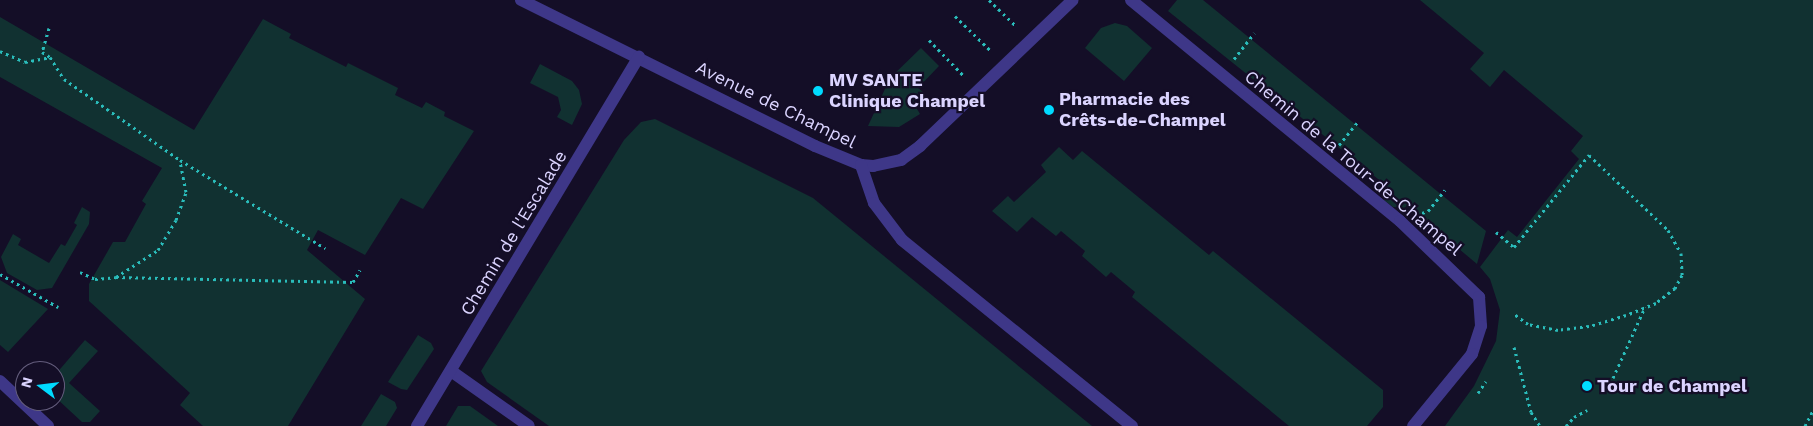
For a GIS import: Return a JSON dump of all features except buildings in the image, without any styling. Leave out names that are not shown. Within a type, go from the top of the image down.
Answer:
[{"type":"street","name":"Avenue de Champel","points":[[521,0],[815,146],[862,165],[877,208],[902,240],[1132,426]]},
{"type":"street","points":[[862,165],[884,165],[901,160],[920,146],[1073,0]]},
{"type":"street","name":"Chemin de la Tour-de-Champel","points":[[1130,0],[1400,221],[1479,297],[1481,326],[1472,354],[1413,426]]},
{"type":"street","name":"Chemin de l'Escalade","points":[[417,426],[639,57]]},
{"type":"street","points":[[451,372],[529,426]]},
{"type":"street","points":[[0,380],[48,426]]},
{"type":"path","points":[[990,0],[1030,40]]},
{"type":"path","points":[[954,16],[1006,64]]},
{"type":"path","points":[[49,28],[42,52],[50,57],[64,79],[180,160],[325,248]]},
{"type":"path","points":[[1221,75],[1254,33]]},
{"type":"path","points":[[929,40],[978,91]]},
{"type":"path","points":[[0,51],[25,62],[50,57]]},
{"type":"path","points":[[1326,162],[1359,120]]},
{"type":"path","points":[[1496,232],[1514,247],[1589,155],[1668,230],[1681,253],[1682,274],[1675,288],[1656,303],[1589,326],[1558,330],[1528,324],[1514,314]]},
{"type":"path","points":[[116,277],[158,250],[176,220],[186,192],[180,160]]},
{"type":"path","points":[[1400,221],[1428,211],[1445,190]]},
{"type":"path","points":[[80,272],[95,279],[116,277],[353,282],[360,270]]},
{"type":"path","points":[[0,274],[58,307]]},
{"type":"path","points":[[1613,378],[1632,329],[1645,307]]},
{"type":"path","points":[[1514,347],[1531,412],[1540,426]]},
{"type":"path","points":[[1478,393],[1486,381]]},
{"type":"path","points":[[1566,426],[1574,417],[1587,410]]},
{"type":"path","points":[[1805,426],[1813,410]]},
{"type":"green space","points":[[1177,0],[1203,0],[1486,231],[1477,264],[1410,208],[1393,207],[1384,200],[1383,183],[1168,11]]},
{"type":"green space","points":[[1420,0],[1813,0],[1813,426],[1445,426],[1474,386],[1496,341],[1500,310],[1490,279],[1480,267],[1508,230],[1517,237],[1579,159],[1571,151],[1583,136],[1504,70],[1490,87],[1470,69],[1484,53]]},
{"type":"green space","points":[[0,17],[194,130],[263,19],[291,34],[289,38],[346,67],[348,63],[398,88],[395,95],[422,108],[426,102],[445,112],[444,116],[474,131],[423,209],[401,198],[365,255],[318,230],[307,250],[365,299],[288,426],[203,426],[180,405],[190,393],[89,301],[89,284],[113,242],[125,242],[146,204],[142,201],[162,168],[0,77]]},
{"type":"green space","points":[[1115,23],[1127,26],[1152,48],[1124,81],[1085,48],[1101,28]]},
{"type":"green space","points":[[921,48],[939,66],[918,88],[923,92],[913,102],[920,114],[899,127],[868,126],[890,78]]},
{"type":"green space","points":[[540,64],[572,81],[579,90],[582,104],[572,125],[557,117],[561,110],[558,97],[530,83]]},
{"type":"green space","points":[[655,119],[813,198],[1092,426],[549,426],[487,382],[481,371],[624,140],[641,122]]},
{"type":"green space","points":[[1059,147],[1073,160],[1082,151],[1209,255],[1213,251],[1383,390],[1383,407],[1367,426],[1289,426],[1132,297],[1135,292],[1111,272],[1106,277],[1082,256],[1085,251],[1061,231],[1056,236],[1032,217],[1017,232],[992,211],[1008,196],[1014,202],[1046,172],[1041,165]]},
{"type":"green space","points":[[82,207],[90,212],[89,224],[52,288],[37,290],[7,273],[1,257],[13,234],[21,239],[18,245],[49,263],[61,244],[65,246],[77,225],[74,223]]},
{"type":"green space","points":[[0,280],[48,309],[8,352],[0,345]]},
{"type":"green space","points":[[418,335],[431,343],[434,349],[407,390],[401,389],[388,382]]},
{"type":"green space","points":[[85,340],[98,351],[69,383],[100,411],[90,422],[82,422],[65,406],[65,363]]},
{"type":"green space","points":[[381,394],[395,402],[397,408],[386,426],[361,426]]},
{"type":"green space","points":[[458,406],[470,406],[498,426],[446,426]]},
{"type":"place","name":"MV SANTE Clinique Champel","points":[[818,91]]},
{"type":"place","name":"Pharmacie des Crêts-de-Champel","points":[[1049,110]]},
{"type":"place","name":"Tour de Champel","points":[[1587,386]]}]
